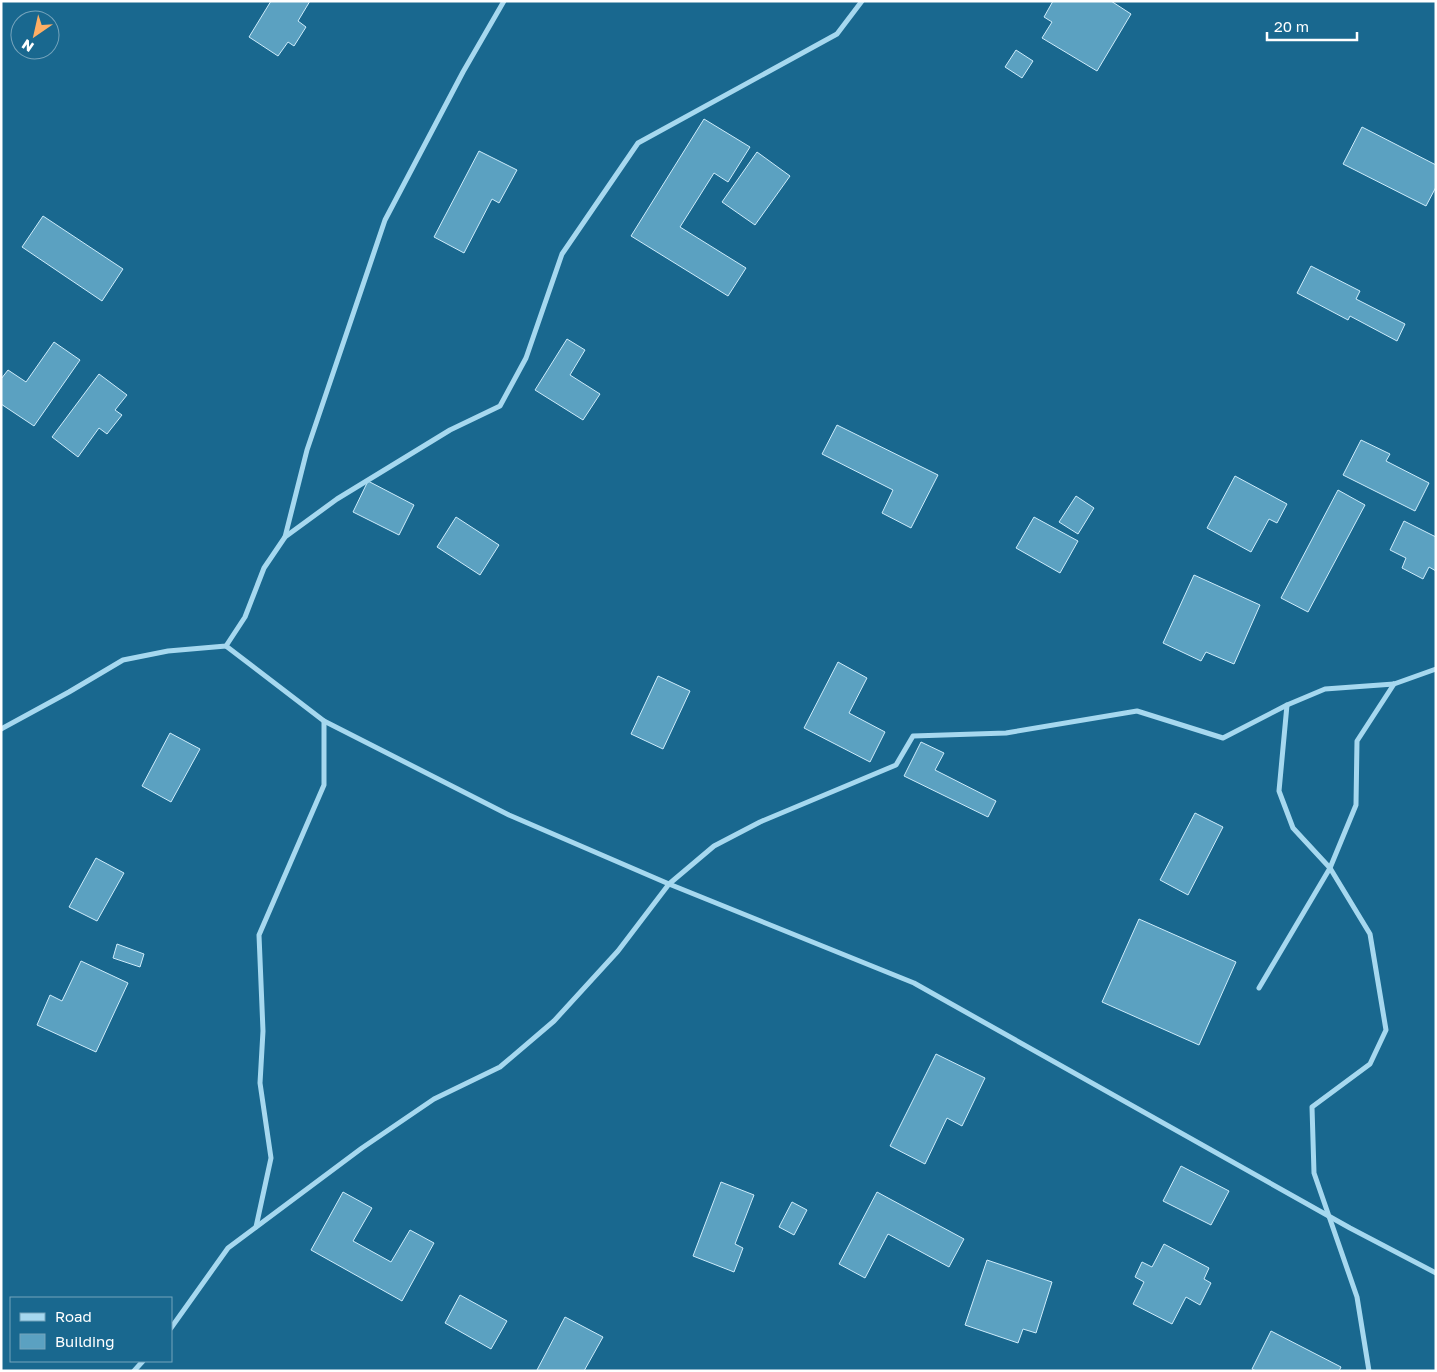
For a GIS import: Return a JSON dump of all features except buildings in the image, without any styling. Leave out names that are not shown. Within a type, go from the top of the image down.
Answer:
[{"type":"street","points":[[285,537],[307,450],[385,220],[463,72],[504,1]]},
{"type":"street","points":[[226,646],[245,618],[264,568],[285,537],[337,499],[450,430],[500,406],[526,358],[562,254],[638,143],[837,34],[862,1]]},
{"type":"street","points":[[1,729],[123,660],[168,651],[226,646],[324,721],[509,815],[669,884],[914,983],[1329,1216],[1436,1273]]},
{"type":"street","points":[[172,1327],[228,1248],[362,1148],[434,1099],[500,1067],[554,1021],[618,951],[669,884],[714,846],[752,826],[896,765],[913,736],[1006,732],[1137,711],[1223,738],[1325,689],[1394,684],[1436,669]]},
{"type":"street","points":[[1259,988],[1330,868],[1356,805],[1357,741],[1394,684]]},
{"type":"street","points":[[1287,706],[1279,791],[1294,828],[1330,868],[1370,934],[1386,1030],[1370,1064],[1312,1107],[1314,1173],[1357,1297],[1369,1371]]},
{"type":"street","points":[[256,1227],[271,1158],[260,1083],[262,1031],[259,935],[324,785],[324,721]]}]
